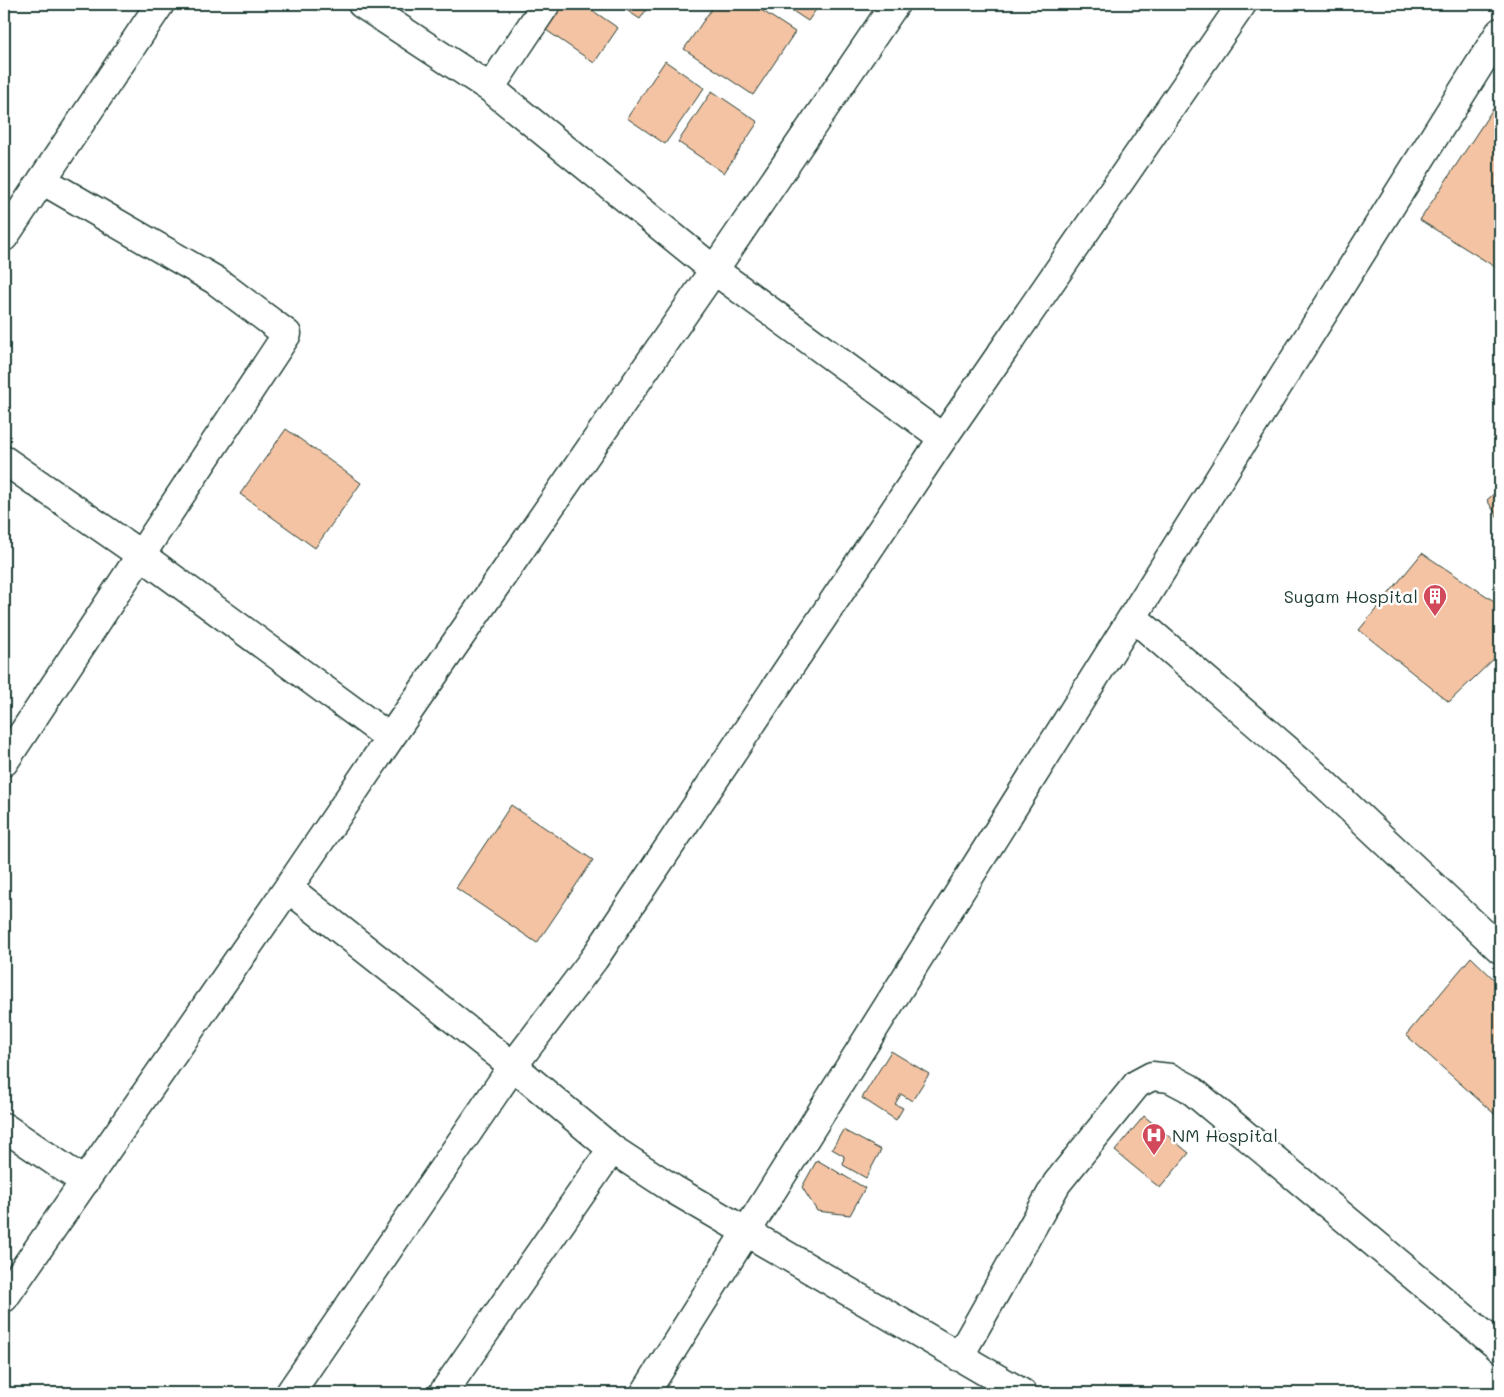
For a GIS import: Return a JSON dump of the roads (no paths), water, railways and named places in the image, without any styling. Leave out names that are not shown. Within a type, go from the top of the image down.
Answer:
[{"type":"street","points":[[4,237],[160,4]]},
{"type":"street","points":[[362,4],[490,88],[714,270],[943,438]]},
{"type":"street","points":[[490,88],[546,4]]},
{"type":"street","points":[[4,1298],[714,270],[895,4]]},
{"type":"street","points":[[290,1393],[513,1066],[594,959],[943,438],[1242,4]]},
{"type":"street","points":[[645,1393],[1500,32]]},
{"type":"street","points":[[4,762],[286,334],[215,280],[42,180]]},
{"type":"street","points":[[4,460],[141,554],[390,738]]},
{"type":"street","points":[[1133,617],[1299,760],[1500,948]]},
{"type":"street","points":[[288,888],[513,1066],[612,1149],[673,1190],[1022,1393]]},
{"type":"street","points":[[959,1356],[1057,1183],[1137,1084],[1152,1076],[1170,1078],[1189,1088],[1500,1348]]},
{"type":"street","points":[[4,1127],[85,1182]]},
{"type":"street","points":[[443,1393],[612,1149]]},
{"type":"place","name":"Sugam Hospital","points":[[1435,617]]},
{"type":"place","name":"NM Hospital","points":[[1154,1156]]}]
